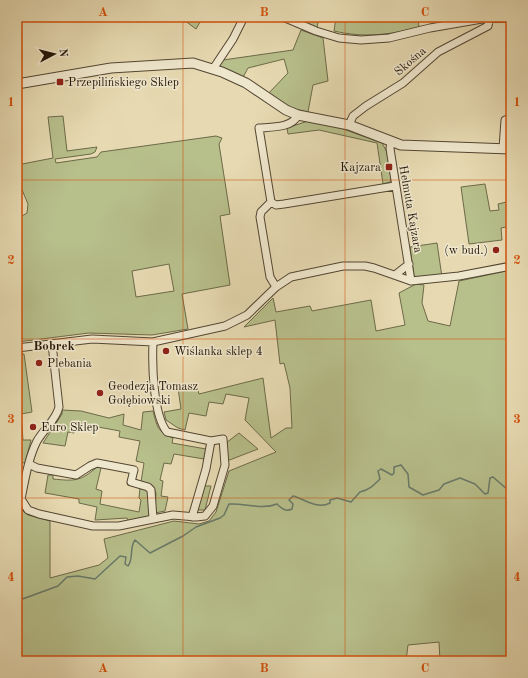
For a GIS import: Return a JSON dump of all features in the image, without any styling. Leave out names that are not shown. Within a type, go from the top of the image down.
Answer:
[{"type":"street","points":[[213,69],[233,38],[244,17]]},
{"type":"street","points":[[283,17],[316,31],[339,38],[361,40],[389,38],[430,28],[482,19],[489,20],[511,18]]},
{"type":"street","name":"Skośna","points":[[348,125],[353,116],[403,83],[438,52],[488,26],[489,20]]},
{"type":"street","points":[[17,84],[111,68],[193,63],[213,69],[246,84],[286,110],[298,115],[348,125],[392,142],[408,146],[507,148],[504,124],[505,120],[511,118]]},
{"type":"street","points":[[271,202],[259,128],[290,124],[298,115]]},
{"type":"street","name":"Helmuta Kajzara","points":[[392,142],[390,148],[395,186],[411,281]]},
{"type":"street","points":[[271,202],[276,205],[284,204],[395,186]]},
{"type":"street","points":[[271,202],[261,212],[260,217],[270,277],[276,287]]},
{"type":"street","points":[[394,275],[409,264]]},
{"type":"street","points":[[17,348],[102,339],[153,342],[232,324],[247,315],[276,287],[291,277],[344,266],[365,266],[411,281],[459,276],[511,266]]},
{"type":"street","points":[[52,344],[59,407],[57,415],[37,441],[29,464],[21,499],[28,510],[38,514],[93,526],[119,526],[173,515],[205,516],[213,506],[225,465],[222,439],[211,442],[167,432],[163,427],[159,418],[153,375],[153,342]]},
{"type":"street","points":[[192,516],[206,469],[211,442]]},
{"type":"street","points":[[29,464],[37,468],[76,475],[97,463],[134,470],[131,482],[148,487],[151,490],[153,519]]},
{"type":"green space","points":[[180,17],[203,17],[196,29]]},
{"type":"green space","points":[[287,17],[319,17],[317,28]]},
{"type":"green space","points":[[336,17],[418,17],[419,27],[377,35],[345,33],[334,31]]},
{"type":"green space","points":[[301,30],[323,38],[328,81],[313,85],[308,112],[295,109],[266,96],[288,73],[284,59],[248,68],[242,79],[218,69],[223,60],[293,50]]},
{"type":"green space","points":[[63,116],[67,151],[97,147],[95,152],[91,154],[55,159],[56,163],[97,157],[101,152],[216,136],[222,138],[219,144],[230,214],[220,216],[230,285],[182,294],[188,329],[152,335],[89,333],[17,342],[17,219],[27,213],[28,204],[17,178],[17,165],[53,158],[48,117]],"holes":[[[169,264],[174,291],[136,297],[132,271]]]},
{"type":"green space","points":[[308,121],[332,125],[382,143],[388,154],[391,179],[390,182],[383,184],[377,143],[319,130],[288,134],[287,128]]},
{"type":"green space","points":[[485,184],[490,211],[499,210],[498,204],[511,201],[511,226],[501,228],[502,240],[469,244],[461,187]]},
{"type":"green space","points":[[437,243],[442,277],[420,279],[414,276],[410,247]]},
{"type":"green space","points":[[511,270],[511,661],[440,661],[439,642],[408,645],[406,661],[17,661],[17,506],[28,515],[50,521],[50,578],[99,565],[108,558],[104,539],[174,521],[199,524],[209,521],[216,512],[229,471],[276,452],[245,420],[249,398],[226,394],[223,404],[209,402],[206,416],[189,413],[185,430],[178,428],[166,420],[164,412],[181,409],[178,388],[196,384],[199,394],[263,378],[271,438],[286,428],[292,428],[290,388],[284,363],[280,364],[275,320],[244,327],[273,298],[276,312],[310,306],[312,311],[371,300],[376,331],[405,325],[399,293],[416,284],[424,285],[422,303],[428,321],[450,326],[459,281]]},
{"type":"green space","points":[[17,354],[24,354],[32,412],[21,414],[23,440],[31,440],[25,463],[17,462]]},
{"type":"green space","points":[[62,410],[81,411],[109,418],[124,414],[123,425],[141,430],[143,412],[153,411],[158,428],[173,438],[172,443],[206,449],[204,459],[174,454],[171,464],[164,463],[160,480],[163,481],[161,496],[168,497],[165,511],[155,513],[156,493],[152,485],[141,482],[144,463],[136,461],[140,441],[119,437],[120,431],[76,423],[74,433],[68,432],[65,446],[43,443],[62,414]]},
{"type":"green space","points":[[239,433],[258,449],[227,461],[226,443]]},
{"type":"green space","points":[[97,467],[101,468],[96,489],[102,491],[100,504],[139,512],[141,500],[139,498],[140,488],[148,489],[150,514],[129,522],[127,518],[95,520],[97,507],[79,503],[79,499],[45,493],[48,475],[53,475],[53,479],[72,480],[81,478]]},
{"type":"green space","points":[[204,486],[211,486],[205,510],[196,510]]},
{"type":"waterway","points":[[17,601],[58,586],[67,577],[78,576],[95,579],[120,556],[126,557],[125,564],[128,566],[131,560],[132,546],[135,540],[150,553],[183,536],[196,527],[220,518],[224,515],[229,504],[259,506],[271,506],[277,504],[282,509],[288,510],[292,509],[293,504],[289,500],[293,496],[316,505],[325,505],[330,503],[330,500],[337,498],[351,502],[360,492],[371,487],[380,479],[378,471],[381,469],[392,475],[394,473],[394,467],[401,465],[408,474],[409,487],[423,495],[439,490],[444,484],[460,478],[475,484],[485,494],[488,493],[490,478],[493,477],[508,490],[511,489]]},
{"type":"place","name":"Przepilińskiego Sklep","points":[[60,82]]},
{"type":"place","name":"Kajzara","points":[[389,167]]},
{"type":"place","name":"(w bud.)","points":[[496,250]]},
{"type":"place","name":"Wiślanka sklep 4","points":[[166,351]]},
{"type":"place","name":"Plebania","points":[[39,363]]},
{"type":"place","name":"Geodezja Tomasz Gołębiowski","points":[[100,393]]},
{"type":"place","name":"Euro Sklep","points":[[33,427]]},
{"type":"district","name":"Bobrek","points":[[54,345]]}]
